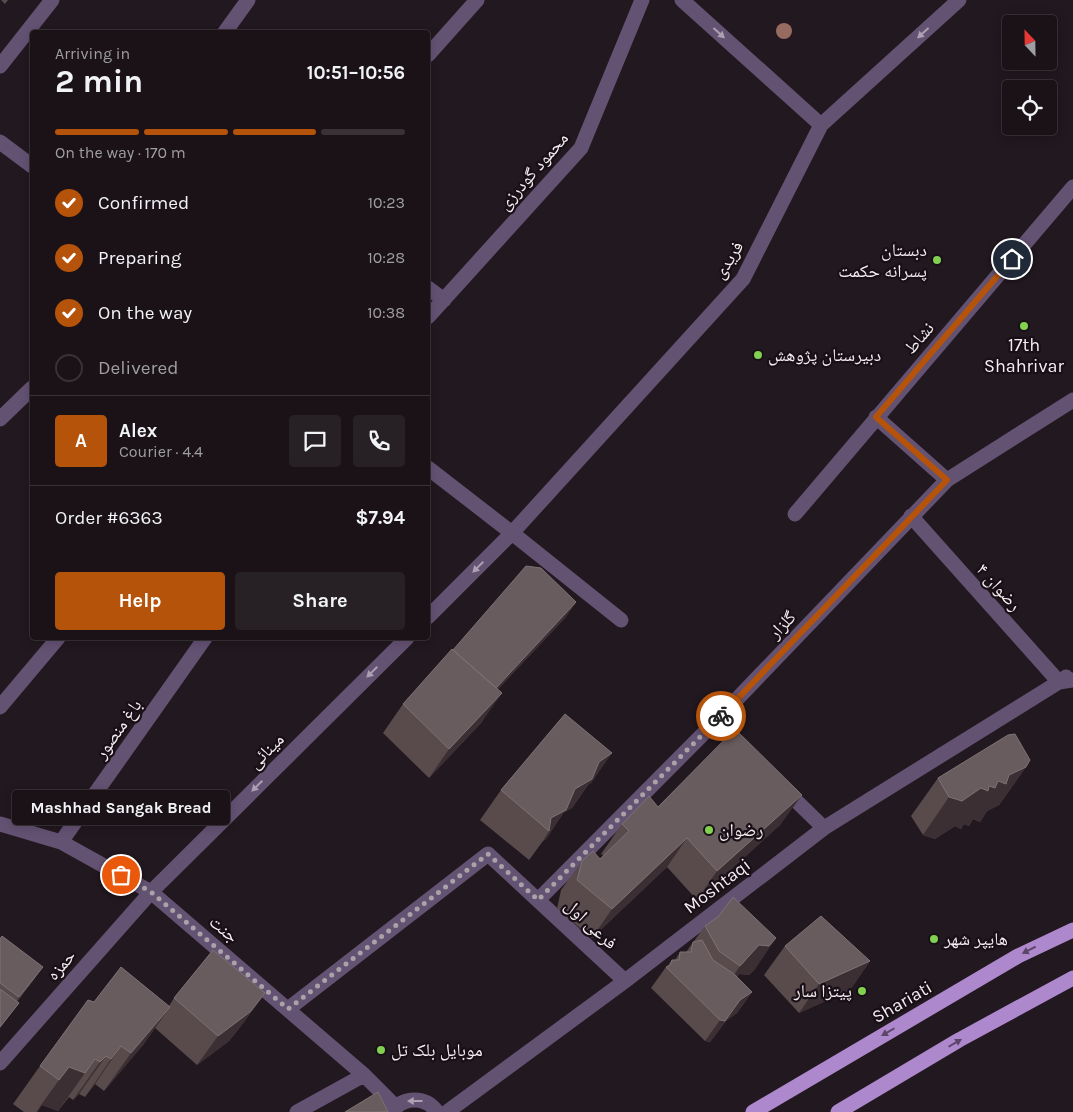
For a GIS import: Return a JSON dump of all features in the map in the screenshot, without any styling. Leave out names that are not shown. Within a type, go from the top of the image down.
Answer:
[{"type":"main road","name":"Shariati","points":[[753,1112],[1018,956],[1073,930]]},
{"type":"main road","points":[[838,1112],[959,1040],[1073,978]]},
{"type":"street","points":[[0,66],[52,0]]},
{"type":"street","points":[[226,30],[248,0]]},
{"type":"street","points":[[430,52],[477,0]]},
{"type":"street","name":"محمود گودرزی","points":[[430,315],[581,148],[642,0]]},
{"type":"street","points":[[682,0],[821,125]]},
{"type":"street","name":"فریدی","points":[[512,533],[743,279],[821,125],[959,0]]},
{"type":"street","points":[[0,142],[30,164]]},
{"type":"street","name":"نشاط","points":[[794,514],[1073,187]]},
{"type":"street","points":[[430,290],[444,300]]},
{"type":"street","points":[[0,419],[30,390]]},
{"type":"street","name":"گلزار","points":[[538,900],[715,722],[947,480],[1073,400]]},
{"type":"street","points":[[876,417],[947,480]]},
{"type":"street","points":[[430,470],[621,620]]},
{"type":"street","name":"رضوان ۴","points":[[912,516],[1066,681]]},
{"type":"street","points":[[430,615],[512,533]]},
{"type":"street","points":[[0,707],[56,640]]},
{"type":"street","name":"باغ منصور","points":[[61,842],[204,640]]},
{"type":"street","name":"مینائی","points":[[151,892],[405,640]]},
{"type":"street","name":"Moshtaqi","points":[[448,1112],[625,981],[824,828],[1066,681],[1073,671]]},
{"type":"street","points":[[715,722],[756,762]]},
{"type":"street","points":[[770,775],[824,828]]},
{"type":"street","name":"جنت","points":[[0,824],[61,842],[151,892],[364,1075],[394,1110]]},
{"type":"street","name":"فرعی اول","points":[[288,1009],[488,854],[625,981]]},
{"type":"street","name":"حمزه","points":[[0,1063],[151,892]]},
{"type":"street","points":[[297,1112],[364,1075]]},
{"type":"street","points":[[394,1110],[403,1102],[420,1100],[429,1103],[437,1112]]},
{"type":"building","points":[[526,566],[541,568],[576,602],[496,688],[453,650]]},
{"type":"building","points":[[452,649],[502,693],[449,749],[403,704]]},
{"type":"building","points":[[565,714],[612,753],[599,762],[592,779],[575,789],[566,810],[551,818],[549,831],[501,790]]},
{"type":"building","points":[[735,729],[802,795],[717,871],[687,838],[612,909],[577,880],[582,861],[593,851],[600,859],[629,831],[622,824],[649,796],[658,807]]},
{"type":"building","points":[[1015,734],[1030,760],[1026,767],[1009,775],[1006,784],[998,781],[995,788],[989,786],[988,791],[981,788],[962,801],[949,797],[938,778],[1008,735]]},
{"type":"building","points":[[733,897],[776,938],[769,946],[759,945],[740,966],[719,951],[705,926],[719,916]]},
{"type":"building","points":[[821,916],[870,961],[819,984],[785,946]]},
{"type":"building","points":[[2,936],[43,967],[19,997],[0,983],[0,939]]},
{"type":"building","points":[[702,940],[713,960],[734,974],[752,992],[740,1000],[725,1021],[720,1020],[666,967],[670,965],[672,960],[679,960],[680,952],[691,952],[693,942]]},
{"type":"building","points":[[213,950],[265,993],[250,1012],[218,1036],[174,998]]},
{"type":"building","points":[[121,967],[170,1007],[131,1053],[121,1046],[111,1059],[106,1056],[100,1062],[95,1059],[85,1073],[69,1067],[59,1080],[40,1066],[88,1000],[94,1002]]},
{"type":"building","points":[[0,989],[19,1003],[0,1027]]},
{"type":"building","points":[[378,1092],[388,1112],[345,1112]]},
{"type":"way so far","points":[[121,875],[151,892],[288,1009],[488,854],[538,900],[721,716]]},
{"type":"place","name":"دبستان پسرانه حکمت","points":[[937,260]]},
{"type":"place","name":"17th Shahrivar","points":[[1024,326]]},
{"type":"place","name":"دبیرستان پژوهش","points":[[758,355]]},
{"type":"place","name":"رضوان","points":[[709,830]]},
{"type":"place","name":"Mashhad Sangak Bread","points":[[121,875]]},
{"type":"place","name":"هایپر شهر","points":[[934,939]]},
{"type":"place","name":"پیتزا سار","points":[[862,991]]},
{"type":"place","name":"موبایل بلک تل","points":[[381,1050]]},
{"type":"route","points":[[721,716],[947,480],[876,417],[1012,259]]}]
